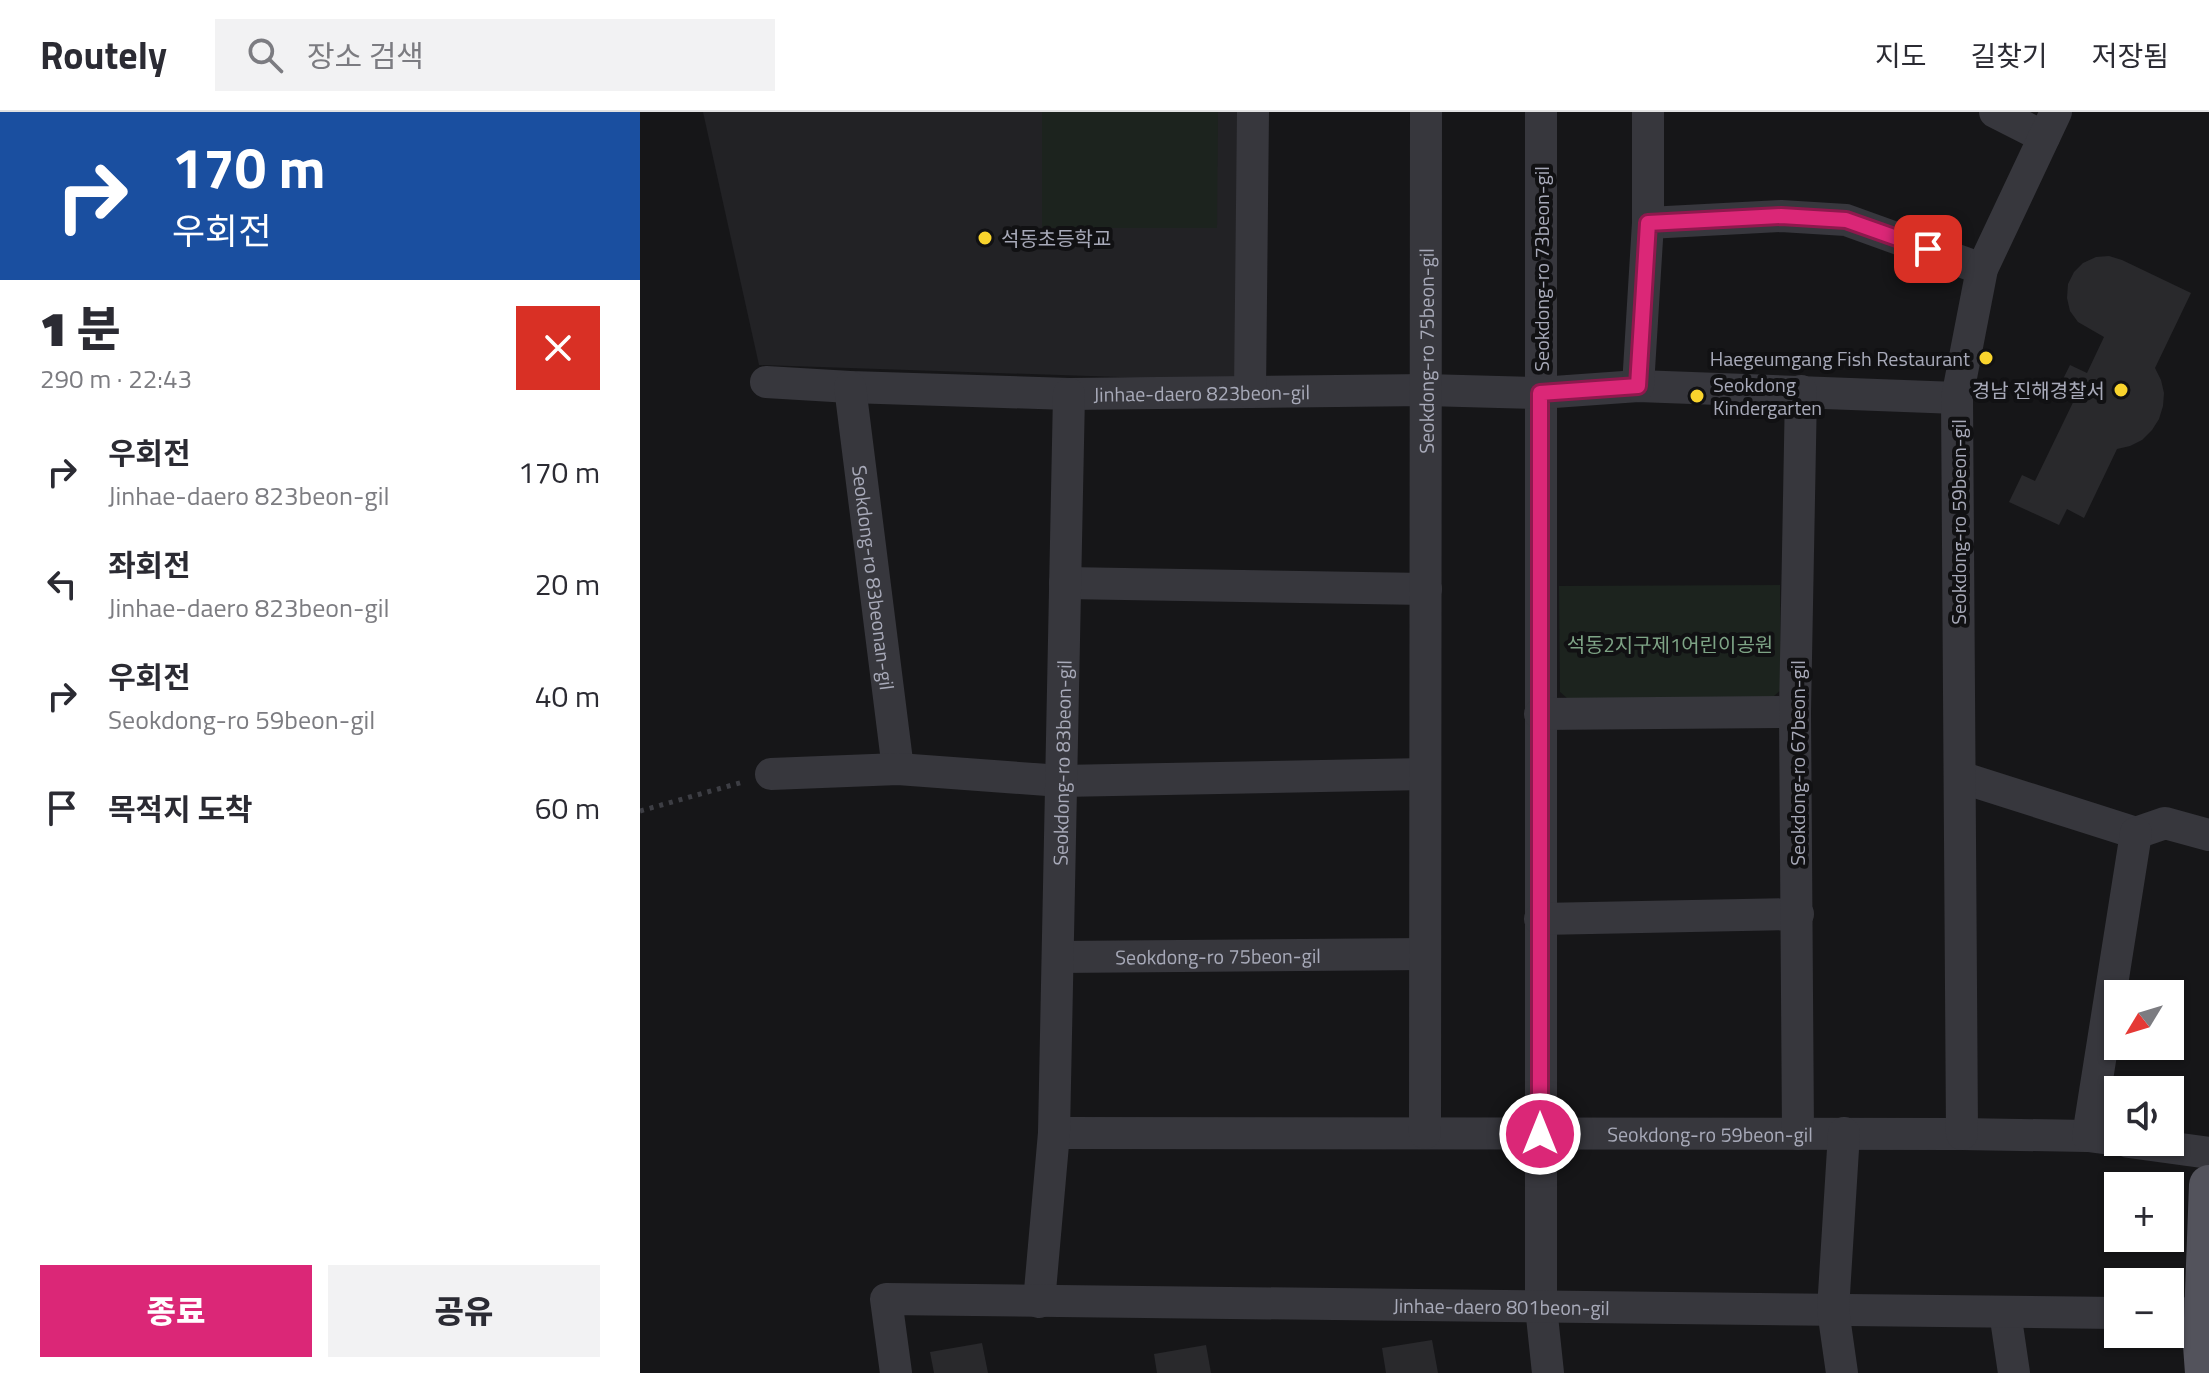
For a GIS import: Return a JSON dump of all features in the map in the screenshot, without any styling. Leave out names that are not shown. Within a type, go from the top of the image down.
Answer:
[{"type":"main road","points":[[2205,1373],[2194,1314],[2209,1185]]},
{"type":"street","points":[[1250,392],[1253,112]]},
{"type":"street","name":"Seokdong-ro 75beon-gil","points":[[1425,1133],[1426,112]]},
{"type":"street","name":"Seokdong-ro 73beon-gil","points":[[1541,112],[1540,1134],[1541,1307],[1548,1373]]},
{"type":"street","points":[[1638,386],[1648,223],[1648,112]]},
{"type":"street","name":"Seokdong-ro 59beon-gil","points":[[1054,1133],[1962,1134],[1957,398],[1982,269],[2050,124],[1995,112]]},
{"type":"street","points":[[1648,223],[1781,216],[1846,220],[1982,269]]},
{"type":"street","name":"Jinhae-daero 823beon-gil","points":[[766,382],[1069,394],[1426,390],[1540,393],[1638,386],[1957,398]]},
{"type":"street","name":"Seokdong-ro 83beonan-gil","points":[[850,387],[898,769]]},
{"type":"street","name":"Seokdong-ro 67beon-gil","points":[[1798,1134],[1795,712],[1801,391]]},
{"type":"street","name":"Seokdong-ro 83beon-gil","points":[[1039,1302],[1054,1133],[1069,394]]},
{"type":"street","points":[[1065,583],[1426,589]]},
{"type":"street","points":[[1540,714],[1795,712]]},
{"type":"street","points":[[771,774],[898,769],[1061,781],[1425,774]]},
{"type":"street","points":[[1960,777],[2136,833],[2165,823],[2209,835]]},
{"type":"street","points":[[1962,1134],[2103,1138],[2136,833]]},
{"type":"street","points":[[1540,919],[1798,914]]},
{"type":"street","name":"Seokdong-ro 75beon-gil","points":[[1058,957],[1425,954]]},
{"type":"street","points":[[1842,1373],[1833,1310],[1844,1133]]},
{"type":"street","points":[[2184,1150],[2209,1153]]},
{"type":"street","name":"Jinhae-daero 801beon-gil","points":[[896,1373],[886,1299],[2104,1313]]},
{"type":"street","points":[[2005,1312],[2014,1373]]},
{"type":"path","points":[[640,811],[771,774]]},
{"type":"shaded area","name":"석동초등학교","points":[[703,112],[1240,112],[1237,381],[759,365]]},
{"type":"green space","points":[[1042,112],[1218,112],[1217,228],[1042,228]]},
{"type":"green space","name":"석동2지구제1어린이공원","points":[[1780,585],[1781,690],[1767,702],[1574,704],[1560,692],[1559,586]]},
{"type":"building","name":"경남 진해경찰서","points":[[2109,256],[2191,293],[2155,368],[2164,393],[2159,419],[2142,440],[2117,449],[2084,518],[2067,509],[2059,525],[2009,502],[2022,475],[2035,481],[2080,388],[2063,379],[2070,365],[2087,373],[2104,337],[2078,322],[2070,311],[2068,284],[2083,263],[2096,257]]},
{"type":"building","points":[[1432,1340],[1438,1373],[1386,1373],[1382,1348]]},
{"type":"building","points":[[982,1343],[988,1373],[934,1373],[930,1352]]},
{"type":"building","points":[[1206,1345],[1211,1373],[1157,1373],[1154,1354]]},
{"type":"place","name":"석동초등학교","points":[[985,238]]},
{"type":"place","name":"Haegeumgang Fish Restaurant","points":[[1986,358]]},
{"type":"place","name":"경남 진해경찰서","points":[[2121,390]]},
{"type":"place","name":"Seokdong Kindergarten","points":[[1697,396]]},
{"type":"route","points":[[1540,1134],[1540,393],[1638,386],[1648,223],[1781,216],[1846,220],[1928,249]]}]
